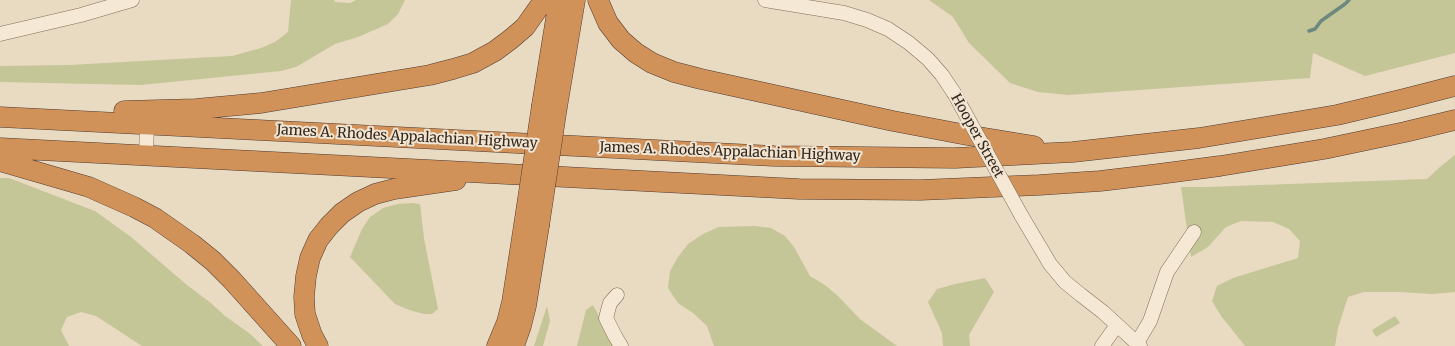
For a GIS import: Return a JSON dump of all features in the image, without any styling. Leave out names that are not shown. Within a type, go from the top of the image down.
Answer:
[{"type":"highway","points":[[0,116],[188,109],[261,103],[430,75],[473,63],[495,51],[525,27],[544,0]]},
{"type":"highway","points":[[514,346],[526,306],[532,226],[550,106],[559,0]]},
{"type":"highway","points":[[550,106],[575,0]]},
{"type":"highway","points":[[598,0],[608,23],[621,40],[636,53],[652,63],[674,72],[916,126],[1073,152]]},
{"type":"highway","name":"James A. Rhodes Appalachian Highway","points":[[0,116],[774,156],[954,158],[1073,152],[1199,138],[1344,113],[1455,86]]},
{"type":"highway","points":[[0,148],[799,189],[920,190],[1002,188],[1100,181],[1220,166],[1324,149],[1455,120]]},
{"type":"highway","points":[[0,161],[89,187],[155,218],[213,261],[291,346]]},
{"type":"highway","points":[[318,346],[312,336],[306,314],[304,297],[306,276],[310,258],[318,240],[342,213],[358,202],[375,194],[394,189],[501,173]]},
{"type":"highway","points":[[497,346],[507,322],[532,226]]},
{"type":"street","points":[[0,34],[81,15],[132,0]]},
{"type":"street","name":"Hooper Street","points":[[765,0],[844,13],[867,20],[888,29],[909,43],[928,59],[942,75],[954,93],[1021,215],[1050,264],[1065,282],[1103,312],[1138,344]]},
{"type":"street","points":[[146,156],[148,124]]},
{"type":"street","points":[[1138,344],[1150,321],[1167,272],[1194,232]]},
{"type":"street","points":[[617,295],[610,303],[606,318],[621,346]]},
{"type":"street","points":[[1102,346],[1117,325]]},
{"type":"green space","points":[[291,0],[334,0],[335,2],[350,3],[356,0],[405,0],[398,14],[388,24],[358,37],[335,44],[296,67],[281,71],[141,85],[0,82],[0,66],[69,65],[232,56],[261,48],[275,42],[288,32]]},
{"type":"green space","points":[[929,0],[1455,0],[1455,53],[1365,76],[1313,53],[1310,78],[1068,95],[1038,92],[1010,83],[969,43],[953,17]]},
{"type":"green space","points":[[1455,155],[1455,292],[1432,294],[1364,292],[1348,297],[1338,328],[1335,346],[1245,346],[1221,316],[1212,301],[1217,286],[1233,278],[1298,258],[1300,241],[1289,229],[1273,222],[1241,221],[1226,227],[1208,247],[1191,257],[1181,187],[1427,179]]},
{"type":"green space","points":[[0,178],[9,178],[95,211],[131,237],[187,285],[211,303],[225,316],[249,333],[263,346],[142,346],[96,316],[81,312],[67,317],[61,330],[69,346],[0,346]]},
{"type":"green space","points":[[398,204],[420,204],[424,238],[438,309],[432,314],[424,314],[409,310],[395,304],[350,257],[362,229],[370,217],[383,208]]},
{"type":"green space","points":[[755,226],[771,228],[785,236],[794,247],[810,276],[825,285],[860,319],[897,346],[714,346],[707,326],[693,313],[678,303],[668,288],[670,271],[688,244],[703,234],[719,227]]},
{"type":"green space","points":[[985,278],[994,292],[969,335],[970,346],[943,346],[942,333],[928,302],[937,289]]},
{"type":"green space","points":[[593,305],[615,346],[577,346],[586,310]]},
{"type":"green space","points":[[547,306],[550,321],[543,346],[534,346]]},
{"type":"green space","points":[[1395,316],[1400,323],[1376,337],[1372,330]]},
{"type":"waterway","points":[[1309,31],[1315,29],[1321,21],[1349,0]]}]
